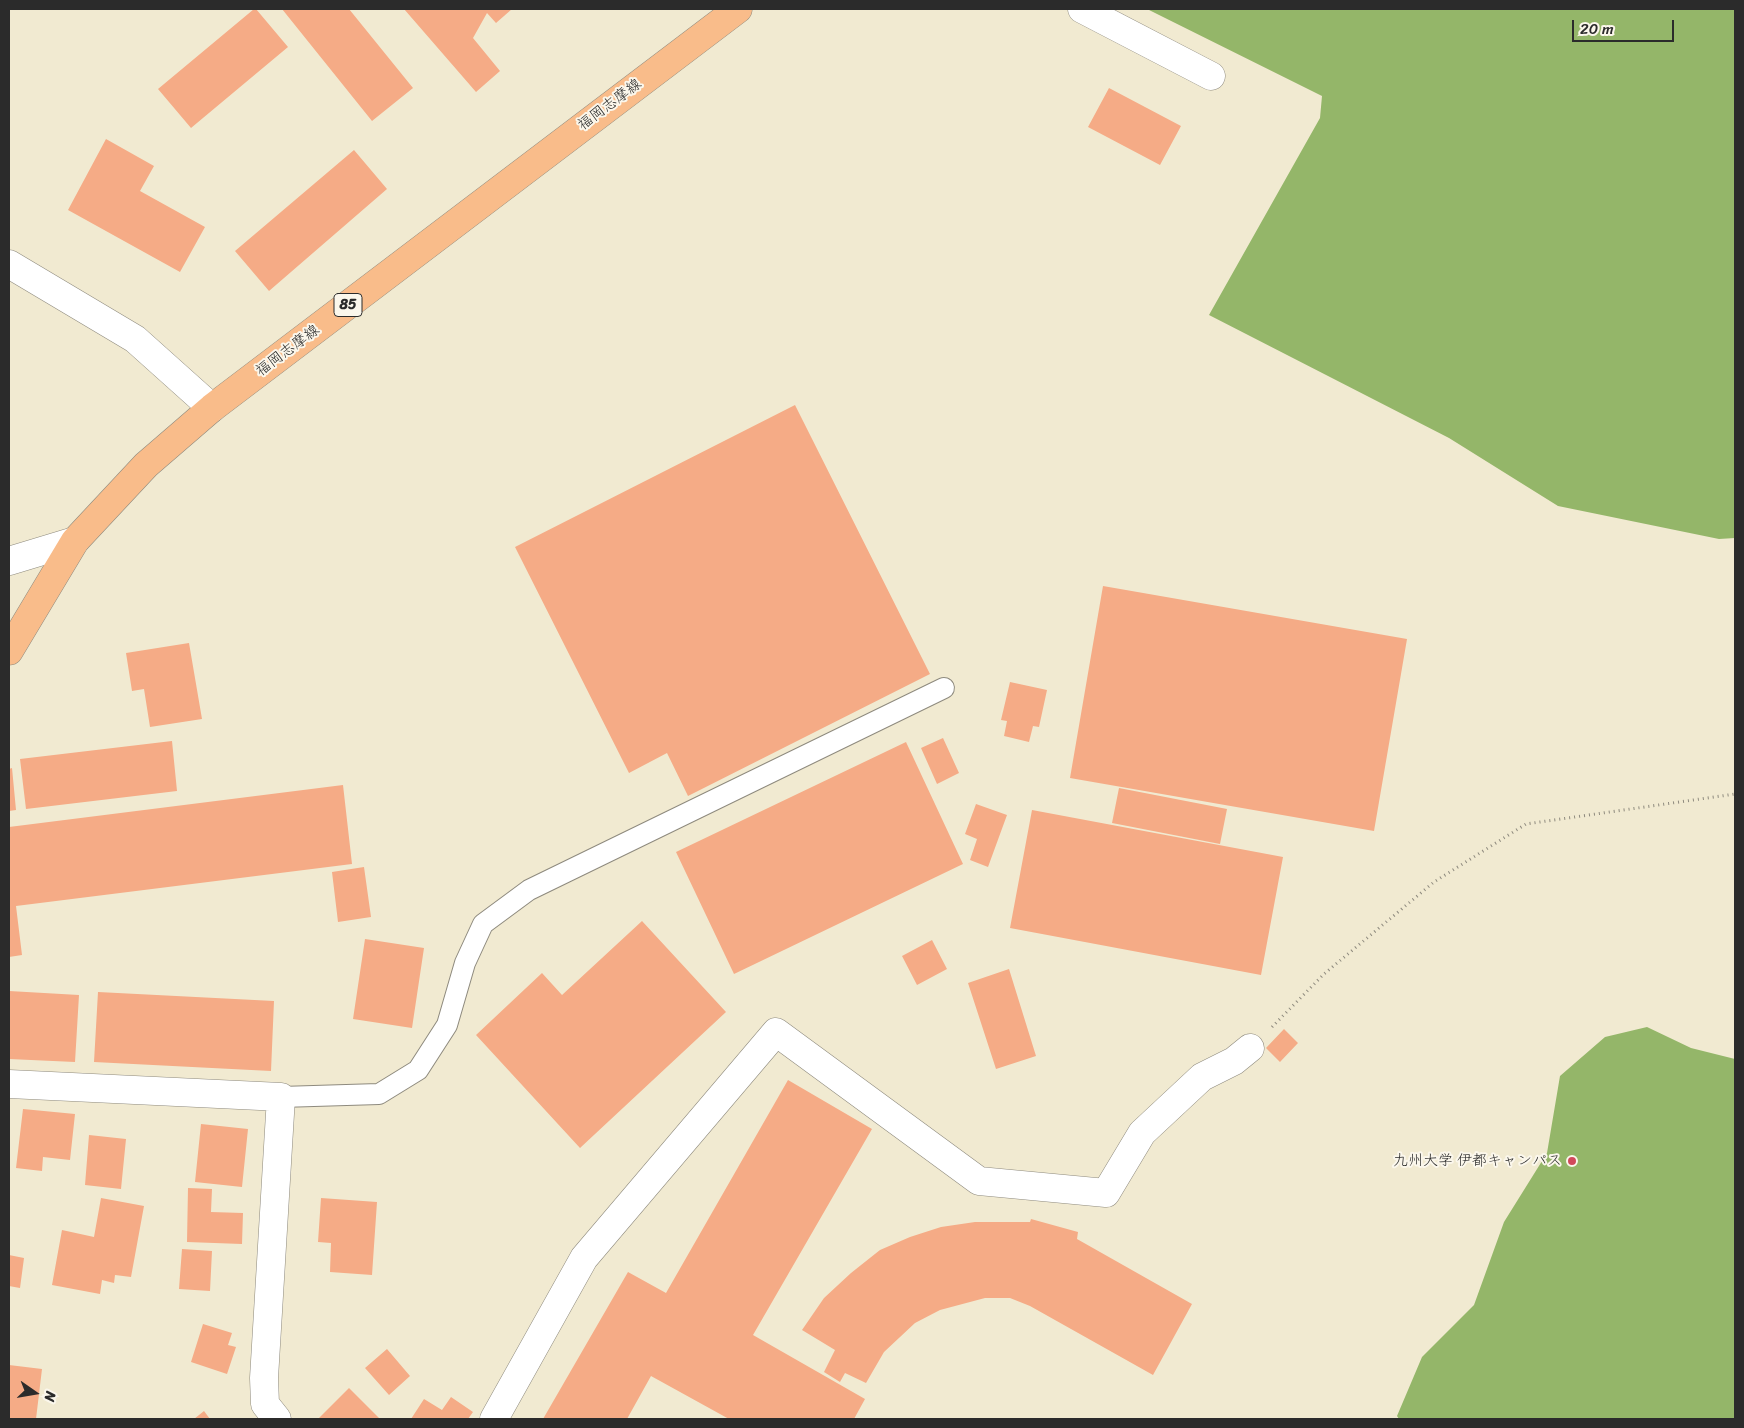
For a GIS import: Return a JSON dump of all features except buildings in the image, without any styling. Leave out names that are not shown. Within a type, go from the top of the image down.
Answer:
[{"type":"main road","name":"福岡志摩線","points":[[9,651],[75,541],[146,466],[212,408],[738,9]]},
{"type":"street","points":[[1082,9],[1211,76]]},
{"type":"street","points":[[9,264],[135,339],[212,408]]},
{"type":"street","points":[[9,561],[75,541]]},
{"type":"street","points":[[494,1419],[584,1258],[776,1032],[979,1181],[1106,1193],[1142,1133],[1202,1078],[1234,1061],[1250,1048]]},
{"type":"street","points":[[9,1084],[282,1097],[264,1378],[265,1404],[277,1419]]},
{"type":"lane","points":[[282,1097],[379,1094],[418,1070],[447,1025],[465,963],[483,924],[529,890],[944,688]]},
{"type":"path","points":[[1250,1048],[1324,974],[1434,882],[1526,824],[1735,794]]},
{"type":"green space","points":[[1147,9],[1735,9],[1735,538],[1719,539],[1558,506],[1449,438],[1209,315],[1320,118],[1322,96]]},
{"type":"green space","points":[[1647,1027],[1691,1048],[1735,1059],[1735,1419],[1399,1419],[1397,1416],[1422,1357],[1474,1305],[1504,1222],[1547,1153],[1560,1076],[1605,1037]]},
{"type":"place","name":"九州大学 伊都キャンパス","points":[[1572,1161]]}]
